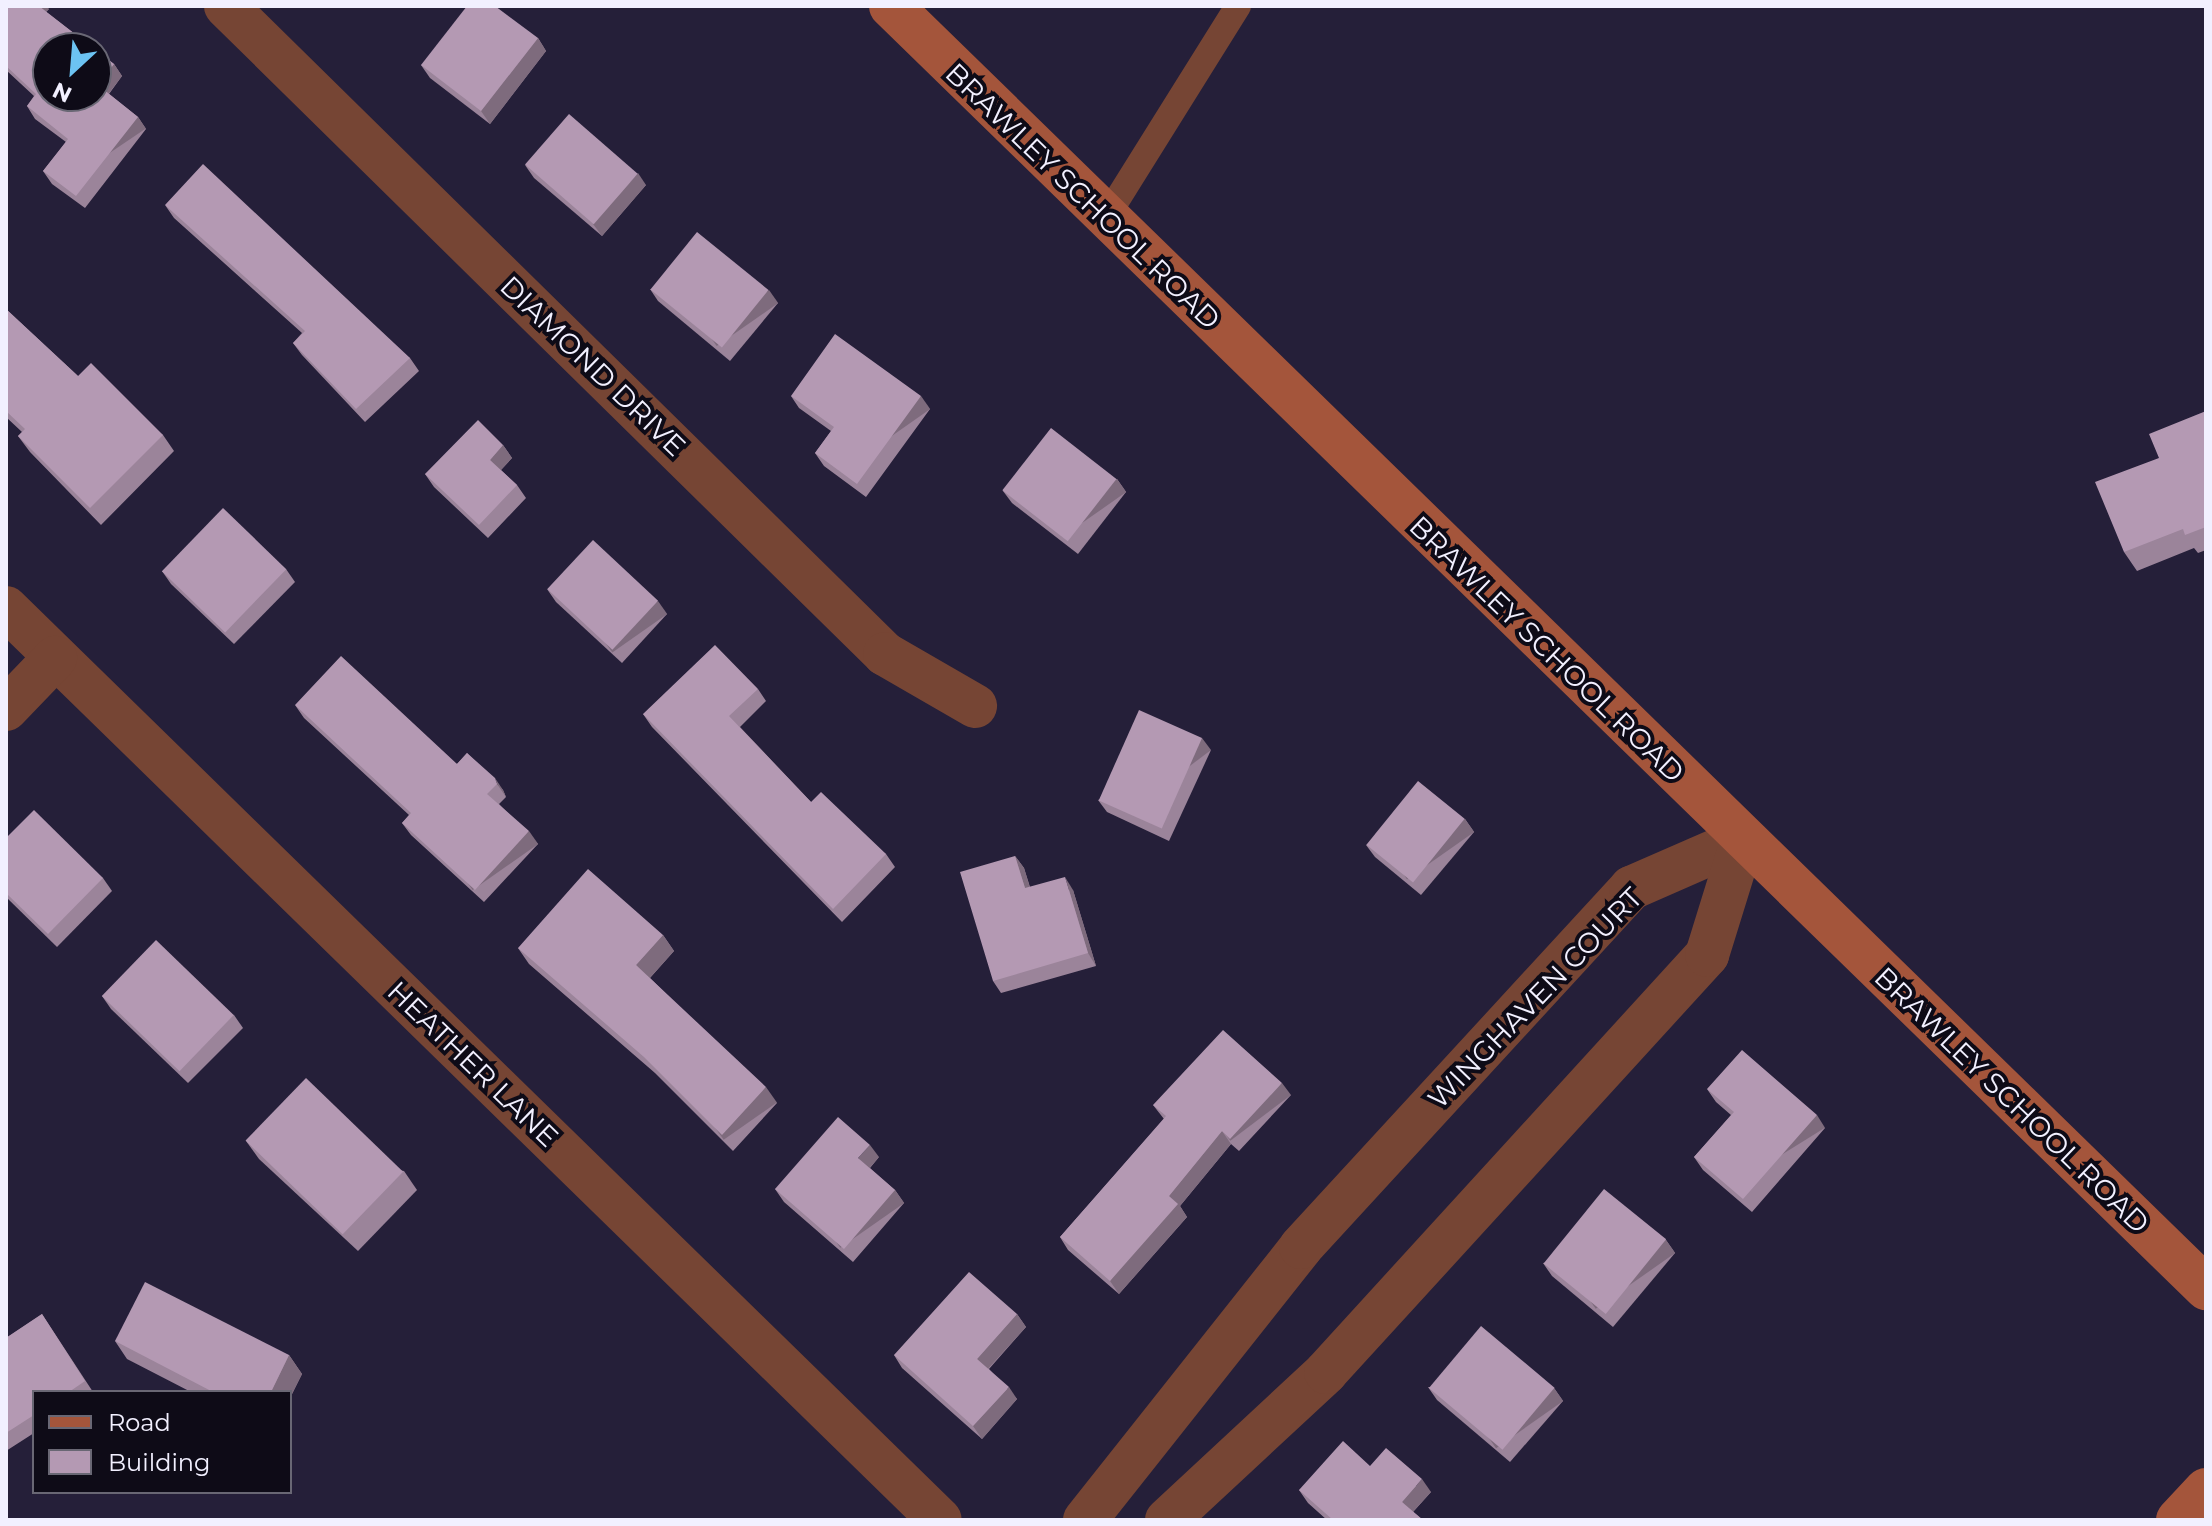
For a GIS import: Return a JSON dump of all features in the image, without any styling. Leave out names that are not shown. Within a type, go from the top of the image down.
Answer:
[{"type":"main road","name":"BRAWLEY SCHOOL ROAD","points":[[891,6],[1105,219],[2206,1288]]},
{"type":"main road","points":[[2178,1520],[2206,1490]]},
{"type":"street","name":"DIAMOND DRIVE","points":[[226,6],[885,654],[975,706]]},
{"type":"street","name":"HEATHER LANE","points":[[6,608],[940,1520]]},
{"type":"street","points":[[6,709],[55,658]]},
{"type":"street","name":"WINGHAVEN COURT","points":[[1085,1520],[1301,1247],[1631,888],[1743,839]]},
{"type":"street","points":[[1167,1520],[1326,1372],[1707,955],[1743,839]]},
{"type":"lane","points":[[1105,219],[1238,6]]},
{"type":"building","points":[[6,6],[39,6],[72,32],[32,32],[32,90],[6,66]]},
{"type":"building","points":[[467,6],[495,6],[538,38],[481,111],[421,65]]},
{"type":"building","points":[[112,96],[138,117],[76,196],[43,171],[68,139],[34,112],[112,112]]},
{"type":"building","points":[[569,114],[638,174],[594,224],[525,165]]},
{"type":"building","points":[[203,164],[410,358],[356,409],[293,343],[305,331],[165,205]]},
{"type":"building","points":[[697,232],[768,290],[722,347],[650,290]]},
{"type":"building","points":[[6,309],[78,376],[91,363],[163,435],[90,508],[18,436],[25,429],[6,411]]},
{"type":"building","points":[[835,334],[921,396],[857,484],[815,453],[834,427],[791,396]]},
{"type":"building","points":[[2206,411],[2206,527],[2185,535],[2183,529],[2124,552],[2095,482],[2159,458],[2149,434]]},
{"type":"building","points":[[478,420],[503,445],[490,460],[517,485],[479,525],[425,474]]},
{"type":"building","points":[[1051,428],[1116,479],[1068,541],[1002,490]]},
{"type":"building","points":[[223,508],[286,569],[225,632],[162,571]]},
{"type":"building","points":[[593,540],[658,601],[612,650],[547,589]]},
{"type":"building","points":[[715,645],[758,689],[729,716],[811,802],[821,792],[886,854],[833,909],[643,714]]},
{"type":"building","points":[[341,656],[457,764],[467,753],[495,778],[497,784],[487,794],[529,831],[475,890],[402,823],[411,813],[295,705]]},
{"type":"building","points":[[1139,710],[1202,738],[1162,829],[1099,800]]},
{"type":"building","points":[[1418,781],[1465,819],[1413,882],[1366,845]]},
{"type":"building","points":[[34,810],[103,878],[48,934],[6,893],[6,838]]},
{"type":"building","points":[[1015,856],[1025,888],[1065,877],[1088,953],[993,981],[960,872]]},
{"type":"building","points":[[588,869],[663,935],[636,965],[766,1087],[722,1135],[644,1057],[518,948]]},
{"type":"building","points":[[156,940],[234,1015],[180,1071],[102,996]]},
{"type":"building","points":[[1223,1030],[1282,1083],[1230,1139],[1222,1131],[1169,1196],[1178,1204],[1110,1281],[1060,1237],[1166,1116],[1153,1105]]},
{"type":"building","points":[[1742,1050],[1817,1115],[1743,1199],[1694,1157],[1734,1112],[1707,1089]]},
{"type":"building","points":[[306,1078],[403,1172],[343,1234],[246,1141]]},
{"type":"building","points":[[838,1117],[870,1145],[858,1158],[895,1190],[844,1249],[775,1189]]},
{"type":"building","points":[[1604,1189],[1666,1239],[1606,1314],[1544,1264]]},
{"type":"building","points":[[969,1272],[1017,1314],[977,1359],[1009,1387],[973,1426],[894,1355]]},
{"type":"building","points":[[145,1282],[289,1355],[272,1390],[209,1390],[115,1341]]},
{"type":"building","points":[[42,1314],[85,1381],[72,1390],[32,1390],[32,1416],[6,1433],[6,1338]]},
{"type":"building","points":[[1481,1326],[1555,1388],[1502,1450],[1429,1388]]},
{"type":"building","points":[[1343,1441],[1370,1466],[1386,1448],[1422,1479],[1402,1502],[1423,1520],[1333,1520],[1299,1490]]}]
